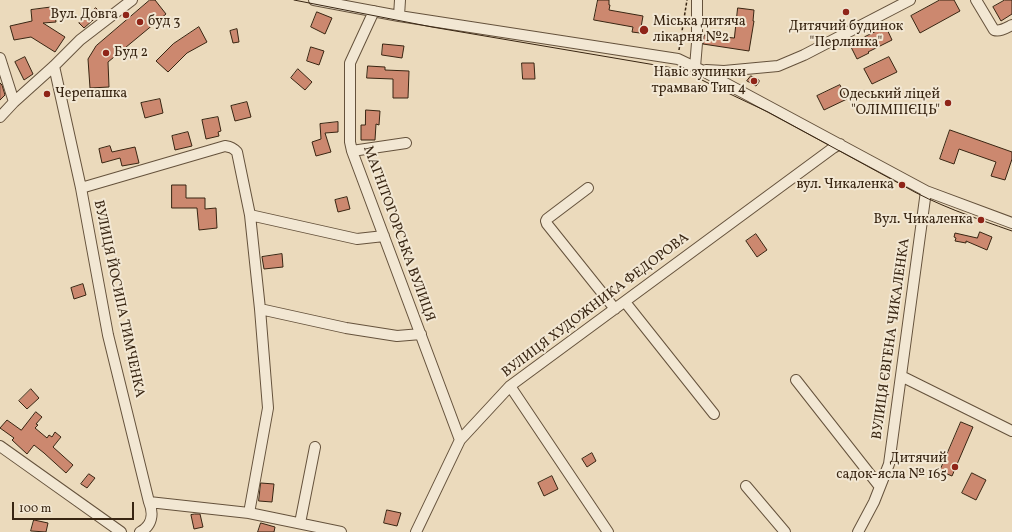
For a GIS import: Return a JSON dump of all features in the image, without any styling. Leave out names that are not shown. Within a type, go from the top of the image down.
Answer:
[{"type":"street","points":[[0,117],[80,40],[132,0]]},
{"type":"street","points":[[314,0],[399,16],[678,59],[926,191],[1012,222]]},
{"type":"street","points":[[399,16],[400,0]]},
{"type":"street","points":[[697,0],[698,69]]},
{"type":"street","points":[[698,69],[724,71],[778,66],[804,55],[910,0]]},
{"type":"street","points":[[976,0],[994,30],[1001,30],[1012,25]]},
{"type":"street","name":"МАГНІТОГОРСЬКА ВУЛИЦЯ","points":[[374,11],[350,63],[350,142],[352,151],[460,440]]},
{"type":"street","points":[[0,58],[14,102]]},
{"type":"street","name":"ВУЛИЦЯ ЙОСИПА ТИМЧЕНКА","points":[[54,66],[81,188],[108,335],[151,508],[152,514],[150,521],[140,532]]},
{"type":"street","points":[[352,151],[406,143]]},
{"type":"street","name":"ВУЛИЦЯ ХУДОЖНИКА ФЕДОРОВА","points":[[416,532],[460,440],[510,386],[840,144]]},
{"type":"street","points":[[81,188],[225,146],[230,147],[237,152],[250,216],[260,309],[268,408],[249,513]]},
{"type":"street","points":[[588,188],[546,221],[616,309]]},
{"type":"street","name":"ВУЛИЦЯ ЄВГЕНА ЧИКАЛЕНКА","points":[[858,532],[874,502],[889,464],[926,191]]},
{"type":"street","points":[[250,216],[357,239],[384,236]]},
{"type":"street","points":[[625,302],[714,414]]},
{"type":"street","points":[[260,309],[397,336],[421,334]]},
{"type":"street","points":[[901,376],[1012,430]]},
{"type":"street","points":[[796,380],[880,487]]},
{"type":"street","points":[[510,386],[608,532]]},
{"type":"street","points":[[0,446],[121,532]]},
{"type":"street","points":[[300,523],[315,447]]},
{"type":"street","points":[[746,486],[785,532]]},
{"type":"street","points":[[149,502],[249,513],[341,532]]},
{"type":"path","points":[[678,59],[687,0]]},
{"type":"building","points":[[150,0],[155,0],[166,14],[108,62],[109,87],[90,88],[88,59],[96,46]]},
{"type":"building","points":[[598,0],[609,0],[609,10],[643,16],[640,33],[632,32],[633,27],[594,20]]},
{"type":"building","points":[[940,0],[954,0],[960,11],[920,33],[911,16]]},
{"type":"building","points":[[1005,0],[1012,0],[1012,14],[1001,21],[993,7]]},
{"type":"building","points":[[54,7],[56,22],[43,23],[65,37],[55,52],[31,37],[14,40],[10,26],[32,21],[31,10]]},
{"type":"building","points":[[96,8],[101,13],[84,28],[79,23]]},
{"type":"building","points":[[738,8],[754,10],[754,21],[749,51],[703,44],[704,35],[734,38]]},
{"type":"building","points":[[317,12],[332,18],[325,34],[311,27]]},
{"type":"building","points":[[199,27],[207,42],[187,53],[168,72],[156,61],[173,44]]},
{"type":"building","points":[[886,27],[892,40],[857,59],[851,47],[866,39],[865,37]]},
{"type":"building","points":[[237,29],[239,42],[233,43],[230,31]]},
{"type":"building","points":[[383,44],[404,46],[402,58],[382,55]]},
{"type":"building","points":[[311,47],[324,51],[319,65],[307,61]]},
{"type":"building","points":[[25,57],[33,74],[24,80],[15,62]]},
{"type":"building","points":[[889,57],[897,72],[872,84],[864,69]]},
{"type":"building","points":[[522,63],[534,63],[535,79],[523,79]]},
{"type":"building","points":[[368,66],[385,67],[385,70],[409,71],[408,98],[393,98],[393,79],[367,78]]},
{"type":"building","points":[[298,69],[312,82],[305,90],[291,78]]},
{"type":"building","name":"Навіс зупинки трамваю Тип 4","points":[[751,76],[759,80],[756,86],[747,81]]},
{"type":"building","points":[[0,83],[5,95],[0,100]]},
{"type":"building","points":[[840,85],[847,99],[824,110],[817,96]]},
{"type":"building","points":[[160,99],[163,113],[145,118],[141,103]]},
{"type":"building","points":[[247,102],[251,117],[235,121],[231,106]]},
{"type":"building","points":[[366,110],[380,111],[379,125],[376,124],[375,140],[361,140],[361,125],[365,125]]},
{"type":"building","points":[[218,117],[221,131],[218,132],[219,136],[206,139],[202,120]]},
{"type":"building","points":[[338,122],[338,132],[325,133],[331,152],[316,156],[312,142],[321,139],[320,124]]},
{"type":"building","points":[[950,130],[1012,152],[1012,159],[1005,180],[991,176],[996,162],[959,149],[954,164],[940,159]]},
{"type":"building","points":[[188,132],[192,146],[175,150],[172,136]]},
{"type":"building","points":[[110,146],[112,152],[135,147],[139,163],[122,166],[120,158],[102,163],[99,149]]},
{"type":"building","points":[[172,185],[186,185],[186,198],[205,198],[205,209],[216,208],[217,228],[199,230],[197,208],[172,208]]},
{"type":"building","points":[[347,197],[350,209],[338,212],[335,200]]},
{"type":"building","points":[[980,232],[992,237],[987,250],[966,241],[966,243],[955,241],[955,233],[977,238]]},
{"type":"building","points":[[756,234],[767,250],[757,257],[746,241]]},
{"type":"building","points":[[282,254],[283,267],[264,269],[262,257]]},
{"type":"building","points":[[83,284],[86,295],[74,299],[71,288]]},
{"type":"building","points":[[31,389],[39,398],[27,409],[19,401]]},
{"type":"building","points":[[36,412],[42,417],[36,424],[38,425],[35,428],[47,438],[49,435],[52,437],[55,432],[61,437],[53,447],[73,465],[66,473],[34,445],[27,454],[12,440],[14,438],[0,428],[7,420],[21,430]]},
{"type":"building","points":[[961,422],[973,427],[952,476],[940,471]]},
{"type":"building","points":[[592,453],[596,461],[587,467],[582,459]]},
{"type":"building","points":[[972,473],[986,480],[976,500],[962,493]]},
{"type":"building","points":[[89,474],[95,478],[87,488],[81,484]]},
{"type":"building","points":[[552,476],[558,489],[544,496],[538,483]]},
{"type":"building","points":[[261,483],[274,484],[272,502],[259,501]]},
{"type":"building","points":[[387,510],[401,513],[397,526],[384,523]]},
{"type":"building","points":[[200,514],[203,527],[194,529],[191,515]]},
{"type":"building","points":[[34,520],[48,523],[46,532],[31,531]]},
{"type":"building","points":[[261,523],[275,527],[274,532],[258,532]]},
{"type":"tram line","points":[[294,0],[432,27],[673,68],[692,75],[768,112],[928,199],[956,211],[1012,231]]},
{"type":"place","name":"Дитячий будинок \"Перлинка\"","points":[[846,12]]},
{"type":"place","name":"Вул. Довга","points":[[126,15]]},
{"type":"place","name":"буд 3","points":[[140,22]]},
{"type":"place","name":"Міська дитяча лікарня №2","points":[[644,30]]},
{"type":"place","name":"Буд 2","points":[[106,53]]},
{"type":"place","name":"Навіс зупинки трамваю Тип 4","points":[[754,81]]},
{"type":"place","name":"Черепашка","points":[[47,94]]},
{"type":"place","name":"Одеський ліцей \"ОЛІМПІЄЦЬ\"","points":[[948,103]]},
{"type":"place","name":"вул. Чикаленка","points":[[902,185]]},
{"type":"place","name":"Вул. Чикаленка","points":[[981,220]]},
{"type":"place","name":"Дитячий садок-ясла № 165","points":[[955,467]]}]
